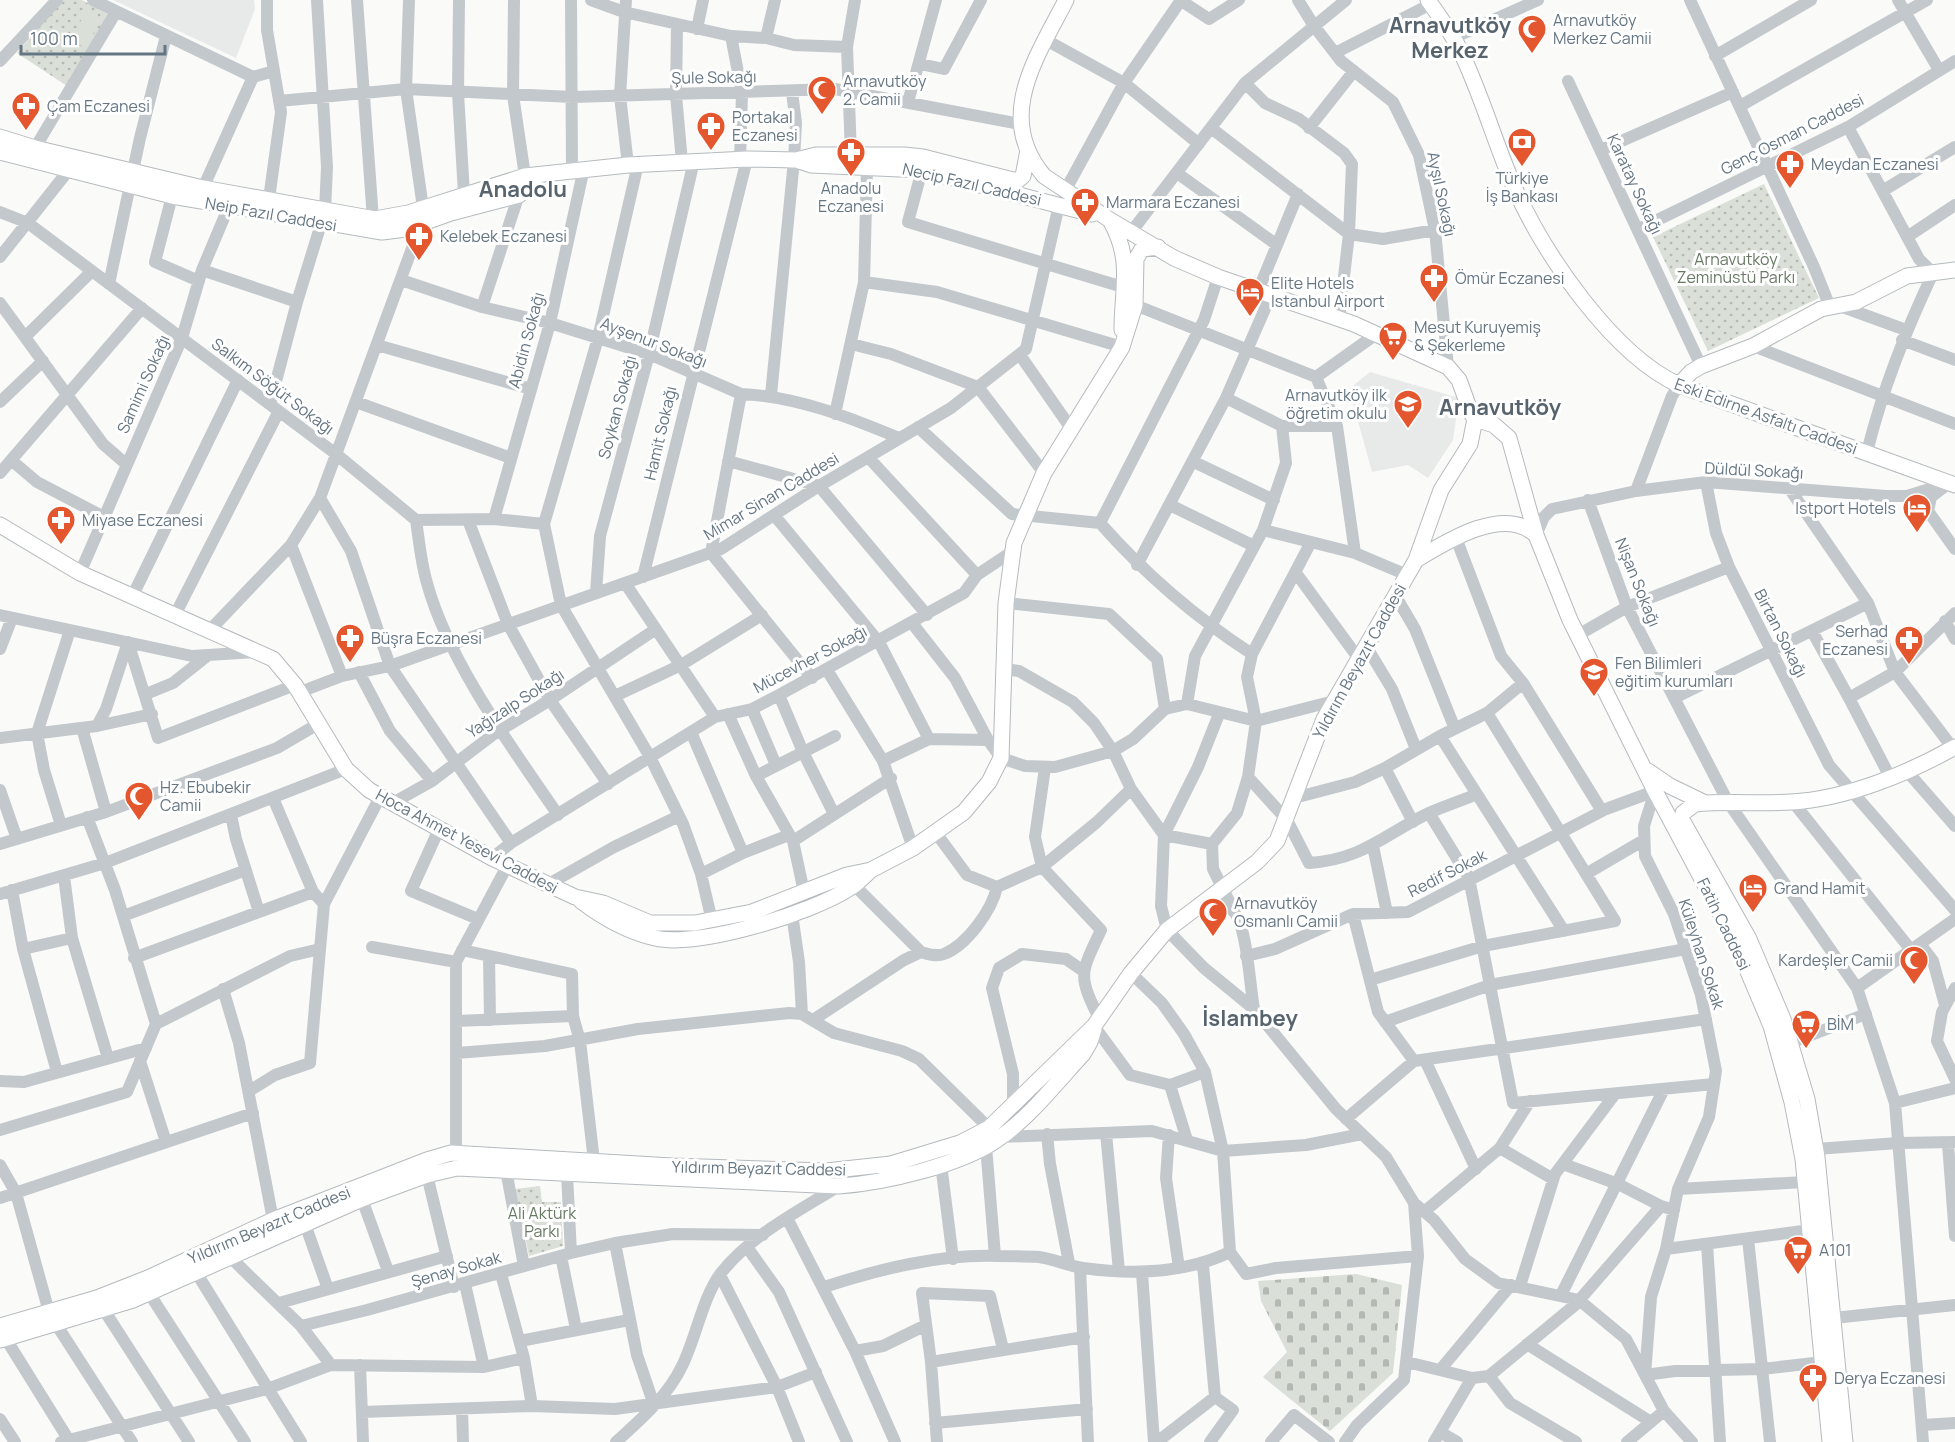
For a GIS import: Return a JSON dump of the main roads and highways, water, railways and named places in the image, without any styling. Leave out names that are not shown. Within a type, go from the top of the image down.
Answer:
[{"type":"main road","points":[[1062,198],[1044,176],[1028,150],[1020,124],[1020,106],[1029,75],[1066,0]]},
{"type":"main road","name":"Eski Edirne Asfaltı Caddesi","points":[[1430,2],[1453,38],[1466,64],[1515,189],[1573,285],[1593,313],[1622,345],[1662,376],[1679,385],[1952,484]]},
{"type":"main road","points":[[0,136],[132,179],[269,199],[324,217]]},
{"type":"main road","name":"Necip Fazıl Caddesi","points":[[795,160],[810,155],[923,157],[1017,181],[1023,176],[1028,150]]},
{"type":"main road","name":"Neip Fazıl Caddesi","points":[[0,152],[68,171],[132,179],[172,196],[229,206],[324,217],[382,232],[400,231],[451,213],[519,195],[530,176]]},
{"type":"main road","name":"Necip Fazıl Caddesi","points":[[324,217],[373,219],[393,217],[530,176],[578,169],[743,159],[795,160],[811,165],[922,170],[1062,198],[1132,231]]},
{"type":"main road","name":"Hoca Ahmet Yesevi Caddesi","points":[[1110,220],[1124,251],[1126,288],[1122,347]]},
{"type":"main road","points":[[1132,231],[1158,248],[1218,277],[1339,319],[1448,367],[1459,380],[1470,413],[1475,419]]},
{"type":"main road","name":"Hoca Ahmet Yesevi Caddesi","points":[[0,525],[80,573],[211,629],[278,663],[297,688],[345,769],[385,800],[507,866],[576,897],[603,903],[650,923],[681,924],[712,921],[752,912],[847,875],[871,870],[913,848],[964,812],[980,793],[1001,758],[1006,603],[1013,551],[1025,515],[1044,473],[1070,427],[1122,347],[1135,305],[1136,259],[1132,231]]},
{"type":"main road","points":[[1136,259],[1142,249],[1158,248]]},
{"type":"main road","points":[[1679,385],[1691,372],[1701,366],[1753,346],[1835,306],[1856,302],[1907,276],[1955,270]]},
{"type":"main road","name":"Fatih Caddesi","points":[[1475,419],[1494,425],[1509,438],[1536,535],[1578,635],[1655,791],[1735,941],[1770,1026],[1791,1102],[1805,1182],[1830,1442]]},
{"type":"main road","name":"Yıldırım Beyazıt Caddesi","points":[[2,1335],[53,1318],[148,1278],[273,1220],[426,1160],[456,1153],[772,1170],[855,1170],[891,1164],[995,1133],[1013,1106],[1097,1022],[1131,973],[1167,930],[1223,889],[1268,851],[1287,820],[1317,735],[1334,701],[1416,560],[1441,490],[1470,444],[1475,419]]},
{"type":"main road","points":[[1428,522],[1436,536],[1451,539]]},
{"type":"main road","points":[[1416,560],[1451,539],[1499,524],[1514,523],[1527,526],[1536,535]]},
{"type":"main road","points":[[1682,820],[1686,808],[1705,803],[1793,802],[1848,790],[1890,777],[1954,749]]},
{"type":"main road","points":[[1643,766],[1670,786],[1705,803]]},
{"type":"main road","points":[[1655,791],[1671,801],[1749,939],[1783,1019],[1807,1099],[1816,1149],[1845,1442]]},
{"type":"main road","points":[[576,897],[614,922],[642,934],[666,939],[734,931],[792,914],[854,885],[871,870]]},
{"type":"main road","points":[[53,1318],[104,1310],[149,1293],[362,1199],[428,1175],[473,1167],[567,1174],[839,1186],[875,1182],[941,1164],[986,1146],[995,1133],[1083,1054],[1097,1022]]},
{"type":"place","name":"Arnavutköy Merkez Camii","points":[[1532,54]]},
{"type":"place","name":"Arnavutköy 2. Camii","points":[[822,116]]},
{"type":"place","name":"Çam Eczanesi","points":[[26,132]]},
{"type":"place","name":"Portakal Eczanesi","points":[[711,152]]},
{"type":"place","name":"Türkiye İş Bankası","points":[[1522,168]]},
{"type":"place","name":"Anadolu Eczanesi","points":[[851,178]]},
{"type":"place","name":"Meydan Eczanesi","points":[[1790,190]]},
{"type":"place","name":"Marmara Eczanesi","points":[[1085,228]]},
{"type":"place","name":"Kelebek Eczanesi","points":[[419,262]]},
{"type":"place","name":"Ömür Eczanesi","points":[[1434,304]]},
{"type":"place","name":"Elite Hotels Istanbul Airport","points":[[1250,318]]},
{"type":"place","name":"Mesut Kuruyemiş & Şekerleme","points":[[1393,362]]},
{"type":"place","name":"Arnavutköy ilk öğretim okulu","points":[[1408,430]]},
{"type":"place","name":"Istport Hotels","points":[[1917,534]]},
{"type":"place","name":"Miyase Eczanesi","points":[[61,546]]},
{"type":"place","name":"Büşra Eczanesi","points":[[350,664]]},
{"type":"place","name":"Serhad Eczanesi","points":[[1909,666]]},
{"type":"place","name":"Fen Bilimleri eğitim kurumları","points":[[1594,698]]},
{"type":"place","name":"Hz. Ebubekir Camii","points":[[139,822]]},
{"type":"place","name":"Grand Hamit","points":[[1753,914]]},
{"type":"place","name":"Arnavutköy Osmanlı Camii","points":[[1213,938]]},
{"type":"place","name":"Kardeşler Camii","points":[[1914,986]]},
{"type":"place","name":"BİM","points":[[1806,1050]]},
{"type":"place","name":"A101","points":[[1798,1276]]},
{"type":"place","name":"Derya Eczanesi","points":[[1813,1404]]},
{"type":"district","name":"Arnavutköy Merkez","points":[[1450,38]]},
{"type":"district","name":"Anadolu","points":[[523,189]]},
{"type":"district","name":"Arnavutköy","points":[[1500,407]]},
{"type":"district","name":"İslambey","points":[[1250,1018]]},
{"type":"park label","name":"Arnavutköy Zeminüstü Parkı","points":[[1736,268]]},
{"type":"park label","name":"Ali Aktürk Parkı","points":[[542,1222]]}]
